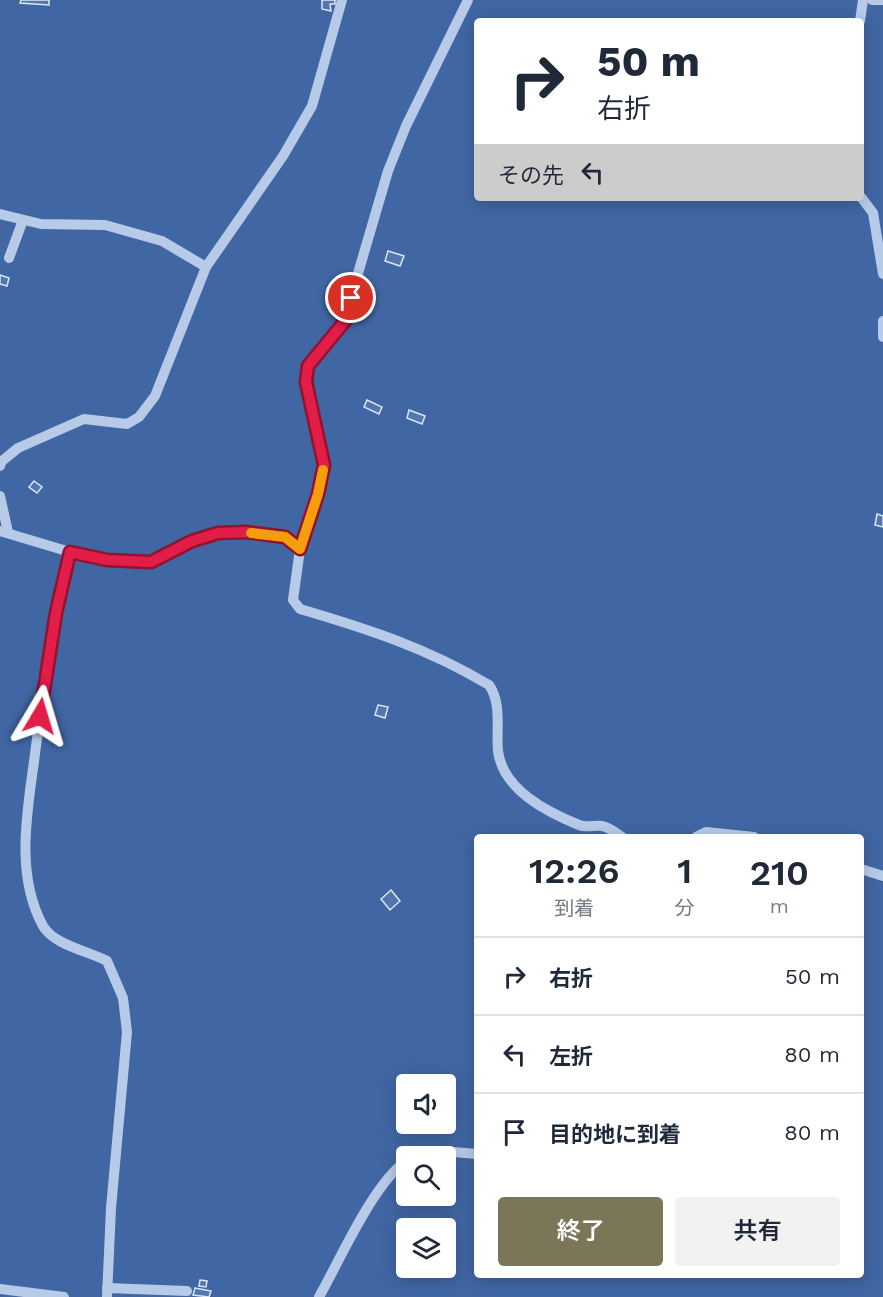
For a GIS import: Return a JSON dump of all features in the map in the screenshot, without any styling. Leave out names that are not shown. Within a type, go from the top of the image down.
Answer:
[{"type":"street","points":[[0,466],[2,461],[18,448],[49,432],[84,419],[127,424],[139,417],[155,396],[206,267],[283,156],[312,106],[342,0]]},
{"type":"street","points":[[468,0],[406,126],[388,171],[345,321],[308,366],[306,382],[324,465],[318,494],[300,549],[293,600],[300,609],[383,633],[414,646],[489,685],[495,693],[497,710],[495,728],[499,759],[506,775],[521,794],[582,826],[604,826],[617,834]]},
{"type":"street","points":[[860,18],[863,0]]},
{"type":"street","points":[[872,0],[883,0]]},
{"type":"street","points":[[864,200],[873,213],[883,274]]},
{"type":"street","points":[[0,214],[42,224],[105,225],[162,241],[206,267]]},
{"type":"street","points":[[9,258],[23,220]]},
{"type":"street","points":[[883,321],[883,337]]},
{"type":"street","points":[[0,496],[4,531],[70,552],[107,560],[151,562],[192,541],[218,533],[246,532],[285,537],[300,549]]},
{"type":"street","points":[[70,552],[46,669],[25,834],[28,886],[44,927],[57,939],[107,961],[123,998],[127,1032],[111,1208],[107,1292],[187,1291]]},
{"type":"street","points":[[702,834],[706,832],[725,834]]},
{"type":"street","points":[[864,870],[883,876]]},
{"type":"street","points":[[456,1152],[474,1154]]},
{"type":"street","points":[[319,1297],[370,1207],[396,1168]]},
{"type":"street","points":[[0,1289],[64,1297]]},
{"type":"shaded area","points":[[0,0],[883,0],[883,1297],[0,1297]]},
{"type":"building","points":[[21,0],[49,0],[49,5],[20,3]]},
{"type":"building","points":[[322,0],[335,0],[335,4],[330,4],[331,11],[322,9]]},
{"type":"building","points":[[388,251],[404,256],[400,266],[385,261]]},
{"type":"building","points":[[0,275],[9,278],[7,286],[0,284]]},
{"type":"building","points":[[367,400],[382,407],[379,414],[364,407]]},
{"type":"building","points":[[409,410],[425,416],[422,424],[407,418]]},
{"type":"building","points":[[34,481],[42,487],[37,493],[29,487]]},
{"type":"building","points":[[877,514],[883,516],[883,527],[875,525]]},
{"type":"building","points":[[378,705],[388,707],[385,718],[375,715]]},
{"type":"building","points":[[391,890],[400,901],[390,910],[381,899]]},
{"type":"building","points":[[200,1280],[207,1281],[206,1287],[199,1286]]},
{"type":"building","points":[[195,1288],[211,1291],[209,1297],[193,1295]]},
{"type":"slow traffic","points":[[251,533],[285,537],[300,549],[318,494],[323,470]]},
{"type":"route","points":[[40,716],[56,613],[70,552],[107,560],[151,562],[192,541],[218,533],[246,532],[285,537],[300,549],[318,494],[324,465],[306,382],[308,366],[345,321],[351,298]]}]
